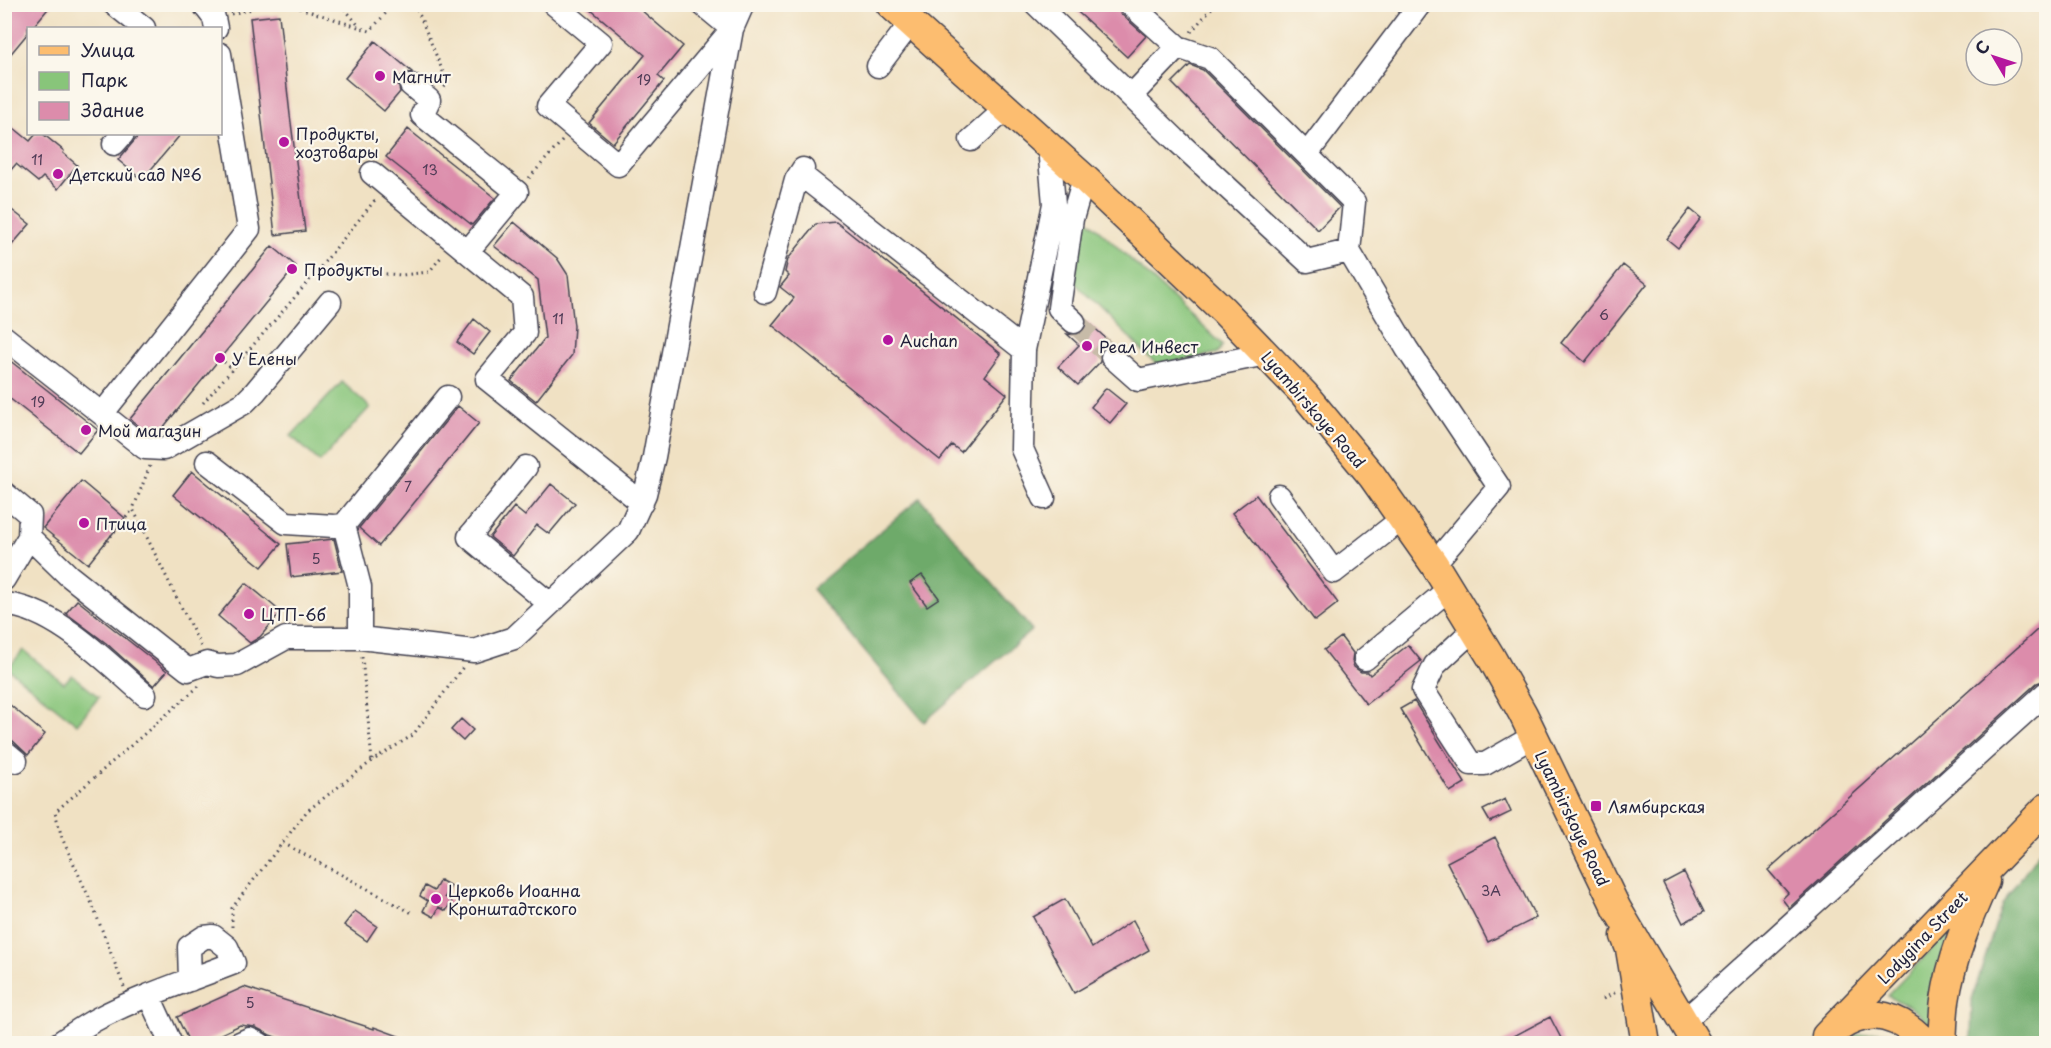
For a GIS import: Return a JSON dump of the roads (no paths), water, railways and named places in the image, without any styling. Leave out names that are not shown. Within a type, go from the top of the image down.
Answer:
[{"type":"main road","name":"Lyambirskoye Road","points":[[890,4],[1084,178],[1214,302],[1266,354],[1339,435],[1372,476],[1434,564],[1474,630],[1534,736],[1617,909],[1690,1033]]},
{"type":"main road","name":"Lodygina Street","points":[[1822,1040],[2046,808]]},
{"type":"main road","name":"Lodygina Street","points":[[1942,1044],[1945,1001],[1956,954],[1969,916],[1986,879],[2017,838]]},
{"type":"main road","name":"Lyambirskoye Road","points":[[1617,909],[1630,949],[1646,1044]]},
{"type":"main road","points":[[1822,1040],[1848,1021],[1864,1015],[1884,1016],[1904,1024],[1926,1044]]},
{"type":"lane","points":[[114,4],[143,27]]},
{"type":"lane","points":[[554,4],[601,43],[548,106],[618,165],[732,29]]},
{"type":"lane","points":[[702,4],[732,29]]},
{"type":"lane","points":[[29,537],[68,575],[188,670],[207,663],[218,666],[237,664],[286,638],[360,638],[474,651],[514,638],[628,531],[642,503],[654,457],[732,29],[743,4]]},
{"type":"lane","points":[[1036,4],[1307,261],[1349,251]]},
{"type":"lane","points":[[1130,4],[1178,47],[1210,58],[1354,202],[1349,251],[1407,349],[1499,487],[1434,564]]},
{"type":"lane","points":[[1307,154],[1420,4]]},
{"type":"lane","points":[[878,66],[910,24]]},
{"type":"lane","points":[[1131,96],[1178,47]]},
{"type":"lane","points":[[102,414],[249,229],[222,66]]},
{"type":"lane","points":[[411,85],[429,100],[422,115],[517,192],[461,246]]},
{"type":"lane","points":[[971,140],[1006,109]]},
{"type":"lane","points":[[1044,498],[1022,449],[1024,350],[1054,204],[1049,147]]},
{"type":"lane","points":[[372,172],[522,297],[525,333],[487,379],[642,503]]},
{"type":"lane","points":[[765,292],[796,180],[802,172],[990,320],[1024,350]]},
{"type":"lane","points":[[1074,322],[1059,309],[1072,219],[1084,178]]},
{"type":"lane","points":[[4,337],[145,448],[164,449],[249,398],[330,302]]},
{"type":"lane","points":[[1112,357],[1137,380],[1266,354]]},
{"type":"lane","points":[[207,462],[286,523],[344,525],[447,397]]},
{"type":"lane","points":[[526,467],[469,537],[550,604]]},
{"type":"lane","points":[[4,493],[30,515],[29,537],[5,575]]},
{"type":"lane","points":[[1279,496],[1334,572],[1402,519]]},
{"type":"lane","points":[[344,525],[360,587],[360,638]]},
{"type":"lane","points":[[1365,659],[1449,589]]},
{"type":"lane","points":[[4,604],[36,613],[68,630],[145,695]]},
{"type":"lane","points":[[1474,630],[1435,665],[1423,690],[1471,764],[1485,764],[1534,736]]},
{"type":"lane","points":[[1690,1033],[2046,693]]},
{"type":"lane","points":[[58,1044],[96,1020],[190,980]]},
{"type":"lane","points":[[149,996],[171,1044]]},
{"type":"lane","points":[[238,1044],[249,1039],[260,1044]]},
{"type":"tunnel","points":[[1074,322],[1112,357]]},
{"type":"place","name":"Магнит","points":[[380,76]]},
{"type":"place","name":"Продукты, хозтовары","points":[[284,142]]},
{"type":"place","name":"Детский сад №6","points":[[58,174]]},
{"type":"place","name":"Продукты","points":[[292,269]]},
{"type":"place","name":"Auchan","points":[[888,340]]},
{"type":"place","name":"Реал Инвест","points":[[1087,346]]},
{"type":"place","name":"У Елены","points":[[220,358]]},
{"type":"place","name":"Мой магазин","points":[[86,430]]},
{"type":"place","name":"Птица","points":[[84,523]]},
{"type":"place","name":"ЦТП-6б","points":[[249,614]]},
{"type":"place","name":"Лямбирская","points":[[1596,806]]},
{"type":"place","name":"Церковь Иоанна Кронштадтского","points":[[436,899]]}]
